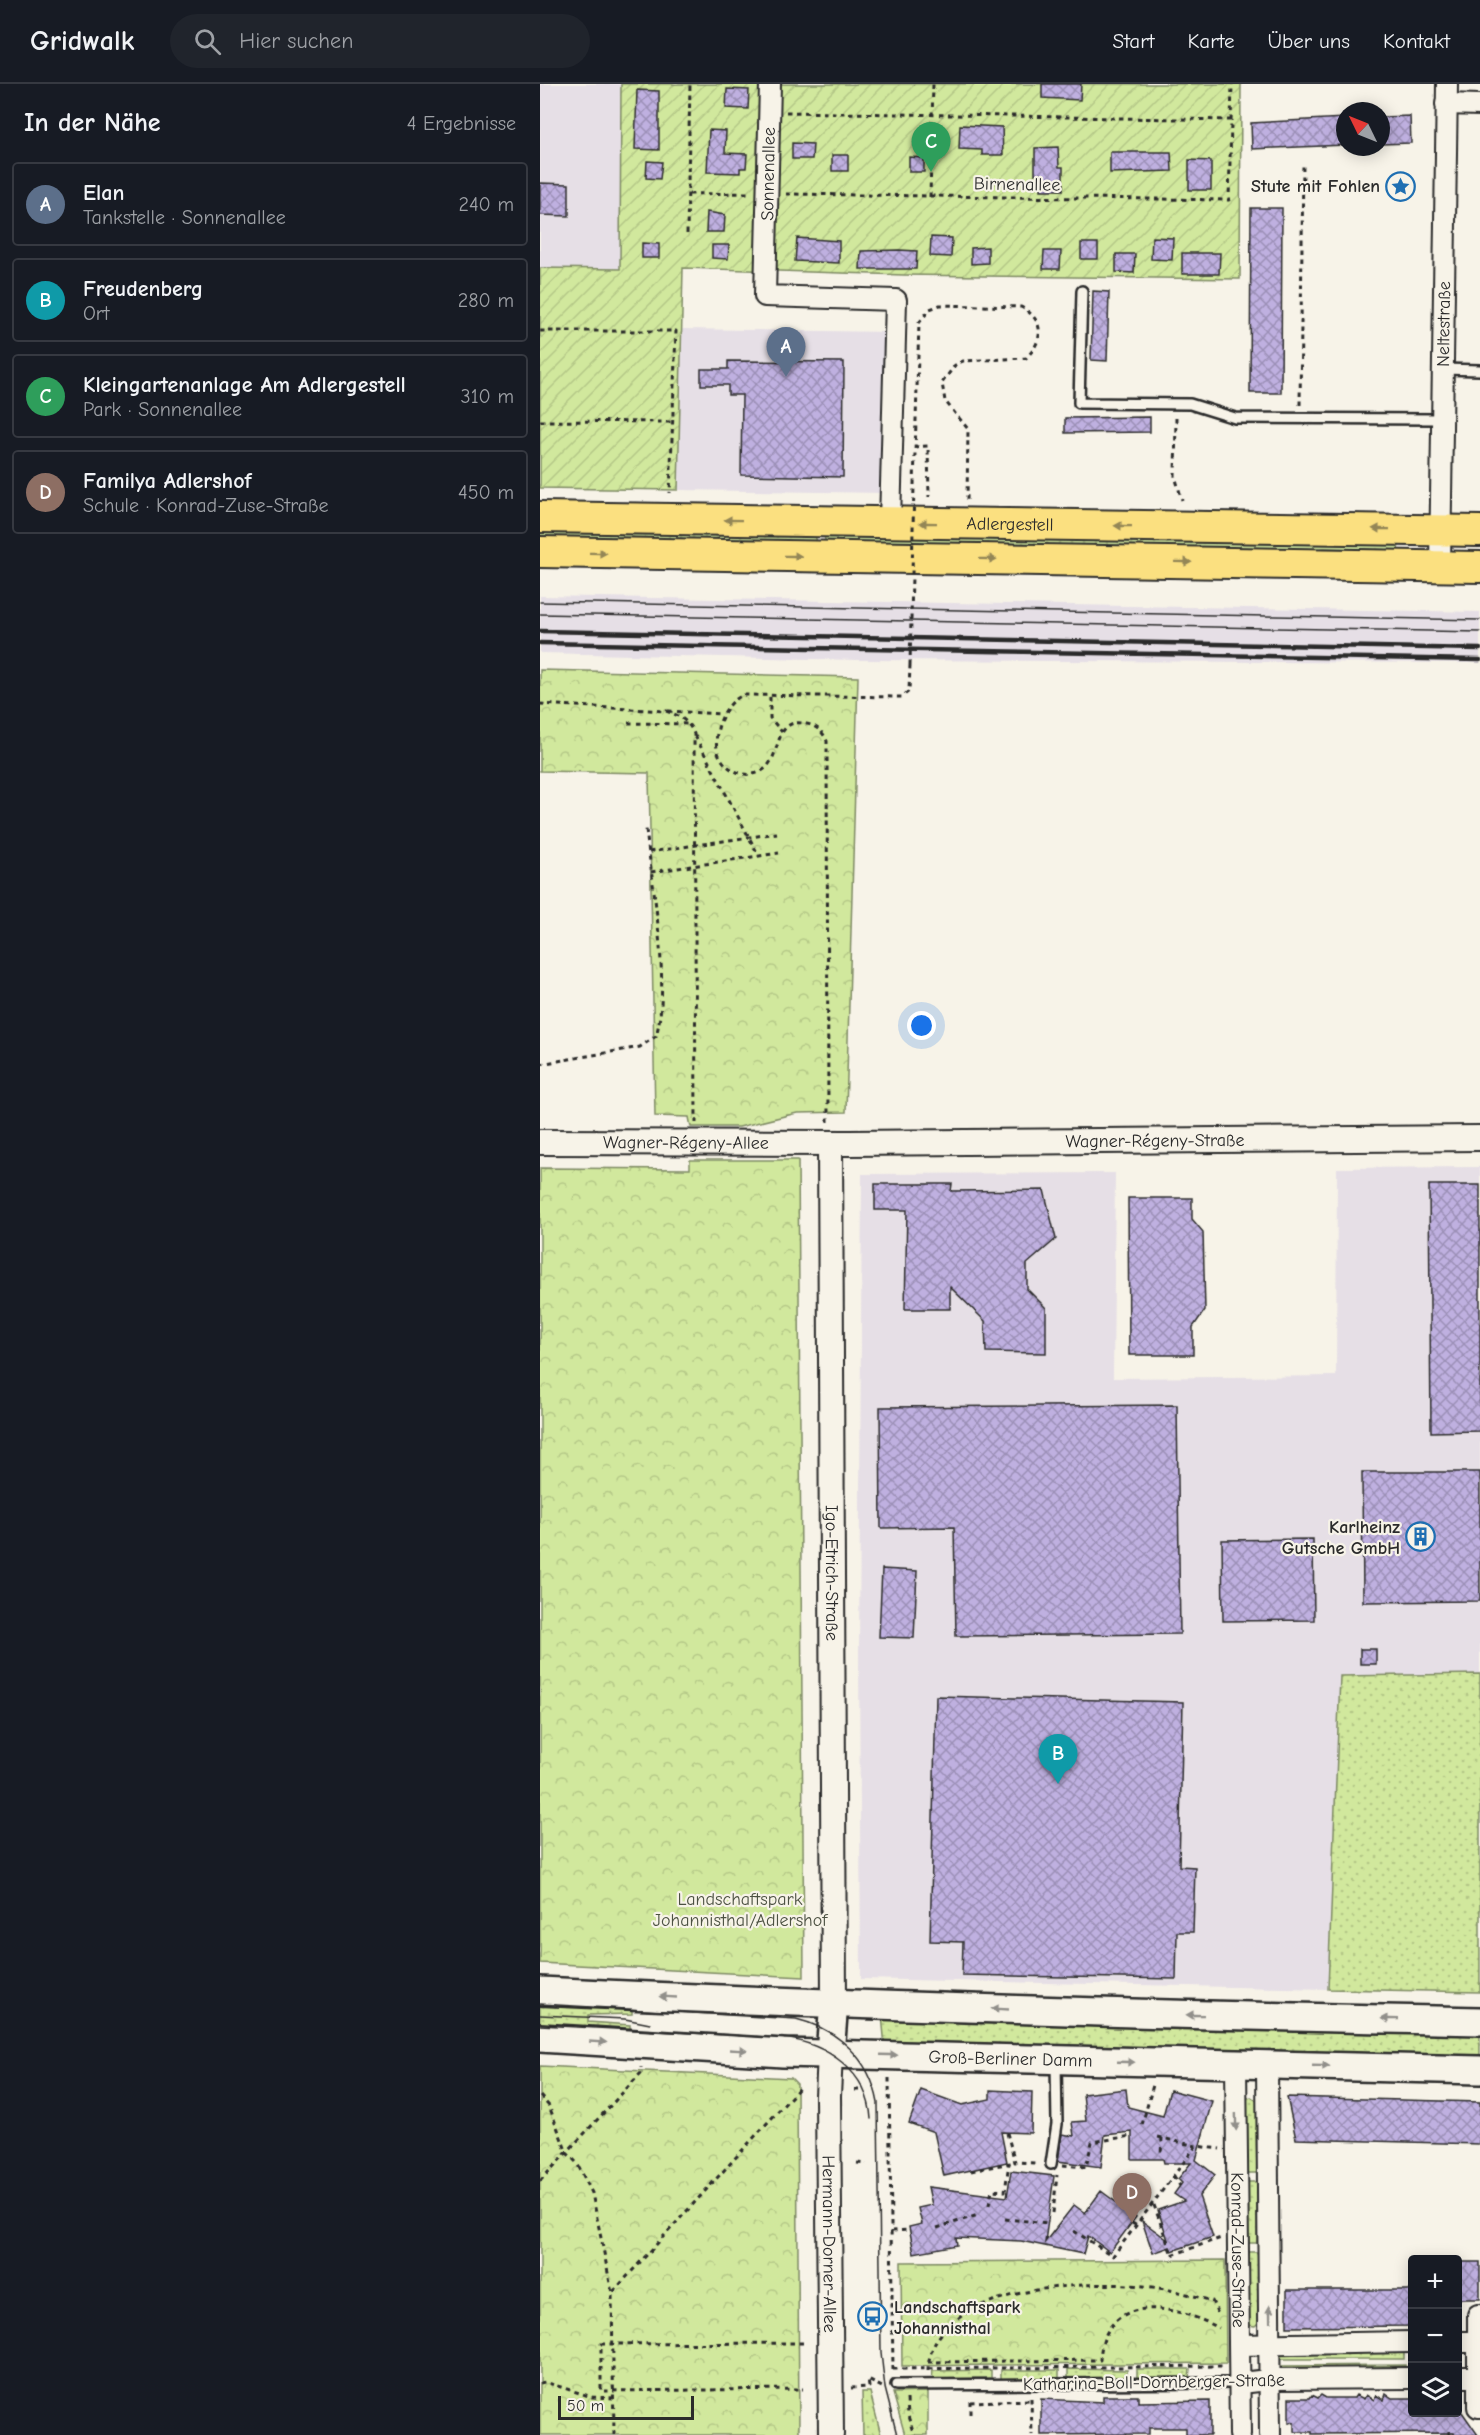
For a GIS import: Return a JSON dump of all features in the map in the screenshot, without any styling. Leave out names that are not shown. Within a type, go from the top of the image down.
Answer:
[{"type":"main road","name":"Adlergestell","points":[[540,517],[1480,531]]},
{"type":"main road","name":"Adlergestell","points":[[540,552],[1480,567]]},
{"type":"main road","points":[[540,1991],[786,2003],[834,2002],[1086,2013],[1480,2021]]},
{"type":"main road","points":[[830,2054],[834,2002]]},
{"type":"main road","name":"Groß-Berliner Damm","points":[[540,2038],[830,2054],[1480,2070]]},
{"type":"street","name":"Sonnenallee","points":[[770,84],[765,296],[896,300],[890,522]]},
{"type":"street","name":"Neltestraße","points":[[1440,566],[1440,419],[1443,369],[1447,84]]},
{"type":"street","points":[[1446,104],[1480,105]]},
{"type":"street","name":"Wagner-Régeny-Straße","points":[[830,1143],[1480,1138]]},
{"type":"street","name":"Wagner-Régeny-Allee","points":[[540,1142],[830,1143]]},
{"type":"street","name":"Igo-Etrich-Straße","points":[[830,1143],[834,2002]]},
{"type":"street","name":"Hermann-Dorner-Allee","points":[[830,2054],[828,2096],[831,2435]]},
{"type":"street","name":"Konrad-Zuse-Straße","points":[[1236,2064],[1240,2435]]},
{"type":"street","name":"Konrad-Zuse-Straße","points":[[1268,2064],[1270,2435]]},
{"type":"street","points":[[1480,2315],[1478,2315],[1478,2407],[1480,2407]]},
{"type":"street","name":"Katharina-Boll-Dornberger-Straße","points":[[1240,2345],[1408,2342]]},
{"type":"street","points":[[1462,2342],[1478,2342]]},
{"type":"street","points":[[1462,2377],[1478,2377]]},
{"type":"street","name":"Katharina-Boll-Dornberger-Straße","points":[[1241,2384],[1271,2379],[1408,2378]]},
{"type":"lane","points":[[1082,291],[1079,403],[1190,404],[1234,418],[1440,419]]},
{"type":"lane","points":[[1443,369],[1480,370]]},
{"type":"lane","points":[[1051,2164],[1057,2124],[1056,2060]]},
{"type":"lane","name":"Katharina-Boll-Dornberger-Straße","points":[[893,2386],[1241,2384]]},
{"type":"path","points":[[687,234],[690,84]]},
{"type":"path","points":[[930,197],[933,84]]},
{"type":"path","points":[[770,111],[1232,120],[1232,84]]},
{"type":"path","name":"Birnenallee","points":[[689,194],[769,193],[1229,200],[1232,120]]},
{"type":"path","points":[[1300,420],[1303,164]]},
{"type":"path","points":[[828,1116],[828,749],[823,734],[812,725],[796,723],[782,732],[776,743],[773,758],[766,768],[753,775],[739,774],[730,770],[717,750],[722,714],[736,697],[744,695],[898,698],[909,691],[917,332],[930,309],[950,304],[1013,306],[1031,312],[1038,322],[1039,343],[1026,358],[963,361],[955,365],[942,383],[945,400],[968,429],[967,497]]},
{"type":"path","points":[[540,331],[676,331],[670,493]]},
{"type":"path","points":[[1176,404],[1175,476],[1182,500]]},
{"type":"path","points":[[540,421],[673,422]]},
{"type":"path","points":[[914,447],[928,446],[929,497]]},
{"type":"path","points":[[770,696],[770,718],[782,732]]},
{"type":"path","points":[[540,704],[722,714]]},
{"type":"path","points":[[666,711],[681,717],[690,724],[759,856]]},
{"type":"path","points":[[628,723],[690,724]]},
{"type":"path","points":[[694,734],[697,1143]]},
{"type":"path","points":[[540,1064],[640,1047],[656,1035],[660,1022],[660,946],[646,829]]},
{"type":"path","points":[[649,852],[777,833]]},
{"type":"path","points":[[651,872],[779,853]]},
{"type":"path","points":[[540,2181],[641,2073],[641,2067]]},
{"type":"path","points":[[881,2078],[891,2078],[894,2375]]},
{"type":"path","points":[[1142,2125],[1153,2085]]},
{"type":"path","points":[[612,2293],[801,2086]]},
{"type":"path","points":[[540,2096],[549,2106],[567,2153],[577,2163],[592,2193],[612,2293],[614,2435]]},
{"type":"path","points":[[1007,2133],[1015,2162]]},
{"type":"path","points":[[1087,2143],[1132,2136]]},
{"type":"path","points":[[1163,2154],[1161,2154],[1160,2137],[1196,2146],[1228,2150]]},
{"type":"path","points":[[1053,2213],[1058,2165],[1086,2166],[1092,2142]]},
{"type":"path","points":[[1074,2231],[1113,2256],[1154,2205],[1196,2146]]},
{"type":"path","points":[[971,2171],[1015,2162],[1051,2164]]},
{"type":"path","points":[[857,2163],[866,2164]]},
{"type":"path","points":[[989,2205],[992,2190],[1005,2191],[1009,2163]]},
{"type":"path","points":[[1174,2176],[1180,2186]]},
{"type":"path","points":[[1154,2205],[1164,2241],[1172,2258],[1229,2237]]},
{"type":"path","points":[[937,2228],[978,2215]]},
{"type":"path","points":[[1005,2219],[1048,2223]]},
{"type":"path","points":[[1132,2223],[1137,2226]]},
{"type":"path","points":[[892,2231],[910,2230]]},
{"type":"path","points":[[928,2368],[936,2340],[948,2326],[978,2307],[1006,2297],[1076,2286],[1107,2284],[1159,2288],[1212,2301],[1226,2331],[1196,2316],[1165,2310],[1139,2309],[1128,2313],[1112,2325],[1102,2342],[1100,2368]]},
{"type":"path","points":[[803,2343],[601,2344],[601,2391],[803,2389]]},
{"type":"path","points":[[928,2362],[1100,2360]]},
{"type":"path","points":[[893,2369],[1229,2366]]},
{"type":"path","points":[[859,2388],[869,2387],[868,2380],[893,2386]]},
{"type":"path","points":[[540,2383],[545,2382],[592,2397],[614,2398]]},
{"type":"path","points":[[906,2391],[908,2416],[914,2435]]},
{"type":"path","points":[[970,2415],[970,2402],[1031,2400],[1032,2435]]},
{"type":"shaded area","points":[[540,84],[621,84],[620,269],[540,268]]},
{"type":"shaded area","points":[[680,329],[890,332],[886,493],[678,490]]},
{"type":"shaded area","points":[[540,596],[1480,612],[1480,663],[859,660],[540,653]]},
{"type":"shaded area","points":[[1480,1167],[1480,1674],[1340,1676],[1328,1989],[861,1979],[859,1656],[862,1174],[1115,1173],[1113,1378],[1336,1376],[1337,1168]]},
{"type":"green space","points":[[621,84],[1241,84],[1240,279],[904,275],[683,268],[678,490],[540,488],[540,268],[620,269]]},
{"type":"green space","points":[[540,531],[815,536],[819,547],[540,543]]},
{"type":"green space","points":[[824,536],[1399,544],[1398,550],[1324,548],[1290,554],[827,548]]},
{"type":"green space","points":[[540,670],[858,677],[846,1112],[797,1113],[739,1127],[691,1127],[689,1117],[655,1116],[649,773],[540,771]]},
{"type":"green space","name":"Landschaftspark Johannisthal/Adlershof","points":[[690,1160],[798,1160],[804,1977],[540,1963],[540,1168],[690,1169]]},
{"type":"green space","points":[[1480,1674],[1480,1992],[1328,1989],[1340,1676]]},
{"type":"green space","points":[[540,1997],[632,2003],[632,2014],[588,2015],[588,2022],[630,2025],[630,2035],[540,2030]]},
{"type":"green space","points":[[882,2015],[1480,2029],[1480,2062],[885,2047]]},
{"type":"green space","points":[[540,2066],[791,2078],[797,2084],[799,2435],[540,2435]]},
{"type":"green space","points":[[1251,2097],[1259,2102],[1262,2127],[1256,2128],[1257,2173],[1246,2173],[1245,2099]]},
{"type":"green space","points":[[1246,2182],[1257,2182],[1257,2243],[1246,2243]]},
{"type":"green space","points":[[1246,2252],[1258,2252],[1258,2298],[1263,2298],[1260,2321],[1255,2326],[1248,2325]]},
{"type":"green space","points":[[1225,2260],[1226,2363],[902,2366],[901,2262]]},
{"type":"green space","points":[[1404,2352],[1404,2359],[1280,2359],[1280,2353]]},
{"type":"green space","points":[[1405,2365],[1405,2372],[1281,2372],[1281,2366]]},
{"type":"green space","points":[[1068,2369],[1127,2370],[1127,2377],[1068,2378]]},
{"type":"green space","points":[[1137,2369],[1190,2369],[1189,2377],[1137,2378]]},
{"type":"green space","points":[[991,2370],[991,2378],[933,2379],[932,2371]]},
{"type":"green space","points":[[1001,2370],[1059,2370],[1059,2378],[1001,2379]]},
{"type":"green space","points":[[862,2392],[870,2392],[881,2435],[863,2435]]},
{"type":"green space","points":[[928,2392],[928,2435],[905,2435],[893,2393]]},
{"type":"building","points":[[1042,84],[1081,84],[1080,100],[1042,98]]},
{"type":"building","points":[[727,89],[749,90],[748,109],[726,108]]},
{"type":"building","points":[[637,90],[659,91],[659,150],[635,149]]},
{"type":"building","points":[[1410,116],[1411,143],[1390,144],[1390,117]]},
{"type":"building","points":[[1336,118],[1336,145],[1252,149],[1251,123]]},
{"type":"building","points":[[960,125],[1002,127],[1003,155],[982,155],[982,150],[959,149]]},
{"type":"building","points":[[709,130],[726,131],[725,153],[747,154],[746,168],[740,168],[740,173],[707,172]]},
{"type":"building","points":[[792,143],[813,144],[812,159],[792,159]]},
{"type":"building","points":[[1058,147],[1059,167],[1063,167],[1063,190],[1041,190],[1041,174],[1035,174],[1035,148]]},
{"type":"building","points":[[1110,152],[1171,152],[1172,171],[1110,173]]},
{"type":"building","points":[[832,155],[848,155],[848,171],[832,171]]},
{"type":"building","points":[[909,157],[924,158],[924,172],[909,172]]},
{"type":"building","points":[[1189,160],[1211,161],[1211,190],[1189,190]]},
{"type":"building","points":[[647,161],[662,162],[660,179],[646,178]]},
{"type":"building","points":[[540,183],[569,184],[569,216],[540,215]]},
{"type":"building","points":[[1251,208],[1282,208],[1281,393],[1250,393]]},
{"type":"building","points":[[707,212],[725,215],[724,232],[706,232]]},
{"type":"building","points":[[931,237],[952,238],[951,257],[930,256]]},
{"type":"building","points":[[1152,237],[1173,238],[1172,260],[1151,259]]},
{"type":"building","points":[[797,238],[839,241],[839,263],[795,261]]},
{"type":"building","points":[[642,243],[659,244],[659,258],[642,258]]},
{"type":"building","points":[[1081,243],[1098,243],[1098,259],[1081,259]]},
{"type":"building","points":[[712,245],[729,245],[728,259],[712,258]]},
{"type":"building","points":[[988,247],[988,263],[971,264],[971,248]]},
{"type":"building","points":[[861,251],[917,251],[916,269],[860,269]]},
{"type":"building","points":[[1044,251],[1061,251],[1060,269],[1043,269]]},
{"type":"building","points":[[1182,253],[1220,253],[1219,274],[1182,274]]},
{"type":"building","points":[[1116,254],[1135,254],[1134,273],[1116,272]]},
{"type":"building","points":[[1093,291],[1109,292],[1107,361],[1091,360]]},
{"type":"building","points":[[728,361],[844,362],[843,477],[741,475],[742,395],[728,395],[728,385],[701,385],[701,369],[728,369]]},
{"type":"building","points":[[1150,417],[1150,432],[1065,433],[1065,418]]},
{"type":"building","points":[[875,1184],[952,1184],[951,1191],[1044,1190],[1056,1239],[1027,1264],[1027,1289],[1046,1308],[1046,1353],[986,1352],[985,1321],[950,1287],[950,1309],[905,1309],[907,1210],[875,1210]]},
{"type":"building","points":[[1429,1185],[1480,1185],[1480,1431],[1431,1432]]},
{"type":"building","points":[[1128,1198],[1192,1198],[1192,1219],[1203,1232],[1205,1310],[1193,1327],[1193,1355],[1129,1355]]},
{"type":"building","points":[[1177,1405],[1180,1634],[956,1636],[954,1527],[881,1528],[880,1407]]},
{"type":"building","name":"Karlheinz Gutsche GmbH","points":[[1362,1472],[1480,1472],[1480,1601],[1363,1602]]},
{"type":"building","points":[[1313,1539],[1314,1620],[1223,1621],[1222,1540]]},
{"type":"building","points":[[882,1569],[917,1571],[914,1638],[879,1637]]},
{"type":"building","points":[[1360,1649],[1376,1649],[1376,1664],[1360,1664]]},
{"type":"building","points":[[936,1696],[1183,1702],[1179,1866],[1195,1867],[1193,1932],[1177,1932],[1176,1979],[962,1975],[963,1942],[930,1941]]},
{"type":"building","points":[[1126,2089],[1128,2107],[1163,2116],[1170,2090],[1212,2101],[1196,2160],[1215,2175],[1199,2196],[1213,2237],[1172,2251],[1170,2247],[1153,2253],[1142,2221],[1168,2240],[1158,2210],[1184,2201],[1174,2194],[1182,2183],[1178,2179],[1191,2163],[1164,2163],[1163,2159],[1132,2159],[1132,2132],[1105,2135],[1101,2167],[1058,2161],[1062,2134],[1074,2136],[1072,2122],[1086,2121],[1083,2094]]},
{"type":"building","points":[[921,2090],[962,2105],[990,2099],[990,2090],[1032,2092],[1031,2133],[1001,2132],[1007,2162],[944,2176],[934,2132],[909,2123]]},
{"type":"building","points":[[1287,2097],[1480,2102],[1480,2144],[1296,2139]]},
{"type":"building","points":[[1011,2171],[1054,2176],[1045,2242],[1074,2205],[1085,2213],[1101,2191],[1136,2217],[1110,2252],[1088,2236],[1083,2254],[1021,2241],[956,2238],[957,2245],[914,2253],[909,2227],[922,2224],[918,2208],[932,2205],[928,2187],[1007,2197]]},
{"type":"building","points":[[1462,2262],[1480,2262],[1480,2299],[1462,2299]]},
{"type":"building","points":[[1287,2290],[1408,2290],[1408,2326],[1287,2327]]},
{"type":"building","points":[[1386,2394],[1392,2398],[1408,2398],[1408,2417],[1462,2417],[1462,2412],[1478,2435],[1454,2435],[1454,2433],[1312,2434],[1312,2432],[1294,2432],[1294,2422],[1289,2423],[1289,2398],[1310,2398],[1312,2395],[1318,2398],[1321,2395],[1326,2398],[1354,2398],[1356,2395],[1364,2399],[1366,2395],[1374,2400],[1376,2395],[1384,2400]]},
{"type":"building","points":[[1103,2396],[1138,2396],[1138,2402],[1210,2401],[1210,2435],[1186,2435],[1186,2428],[1149,2428],[1149,2434],[1041,2435],[1041,2399],[1103,2402]]},
{"type":"tram line","points":[[540,602],[1480,620]]},
{"type":"tram line","points":[[540,614],[1480,632]]},
{"type":"tram line","points":[[540,2004],[796,2019],[825,2030],[838,2038],[860,2060],[874,2087],[878,2103],[881,2353],[885,2388],[897,2435]]},
{"type":"tram line","points":[[540,2015],[625,2019],[650,2024]]},
{"type":"tram line","points":[[540,2025],[784,2038],[800,2041],[830,2054],[853,2074],[862,2087],[871,2119]]},
{"type":"railway","points":[[540,631],[1480,649]]},
{"type":"railway","points":[[540,643],[1480,660]]},
{"type":"place","name":"Kleingartenanlage Am Adlergestell","points":[[931,172]]},
{"type":"place","name":"Stute mit Fohlen","points":[[1401,186]]},
{"type":"place","name":"Elan","points":[[786,377]]},
{"type":"place","name":"Karlheinz Gutsche GmbH","points":[[1421,1537]]},
{"type":"place","name":"Freudenberg","points":[[1058,1784]]},
{"type":"place","name":"Familya Adlershof","points":[[1132,2223]]},
{"type":"place","name":"Landschaftspark Johannisthal","points":[[873,2317]]}]
